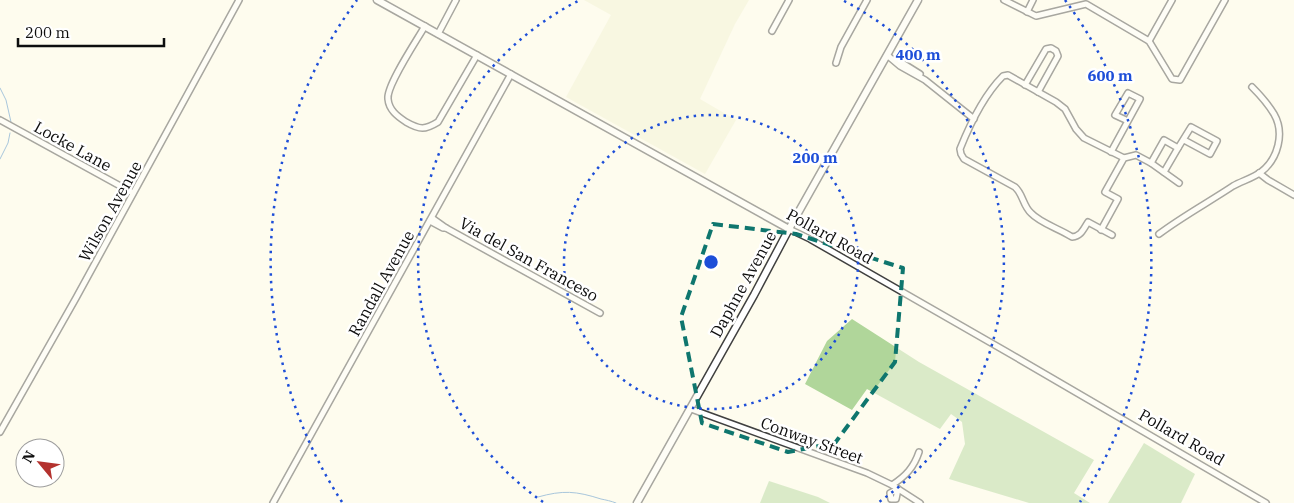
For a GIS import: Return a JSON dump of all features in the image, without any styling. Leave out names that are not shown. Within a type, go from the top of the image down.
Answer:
[{"type":"street","name":"Wilson Avenue","points":[[0,432],[134,193],[239,0]]},
{"type":"street","name":"Pollard Road","points":[[377,0],[810,239],[1266,503]]},
{"type":"street","points":[[438,34],[456,0]]},
{"type":"street","points":[[772,31],[789,0]]},
{"type":"street","points":[[836,62],[841,47],[867,0]]},
{"type":"street","name":"Daphne Avenue","points":[[637,503],[918,0]]},
{"type":"street","points":[[1004,0],[1036,16],[1087,2],[1149,41],[1172,79],[1180,80],[1225,0]]},
{"type":"street","points":[[1027,12],[1033,0]]},
{"type":"street","points":[[1149,41],[1172,0]]},
{"type":"street","points":[[425,26],[388,92],[387,98],[390,109],[408,123],[419,128],[427,128],[438,122],[477,55]]},
{"type":"street","points":[[1025,85],[1046,49],[1051,48],[1056,51],[1058,56],[1038,92]]},
{"type":"street","points":[[887,55],[900,66],[925,80],[974,119]]},
{"type":"street","name":"Randall Avenue","points":[[273,503],[511,74]]},
{"type":"street","points":[[1112,235],[1088,222],[1081,233],[1072,237],[1033,216],[1015,187],[964,159],[960,149],[974,119],[996,83],[1003,76],[1008,75],[1065,109],[1076,129],[1084,138],[1124,158],[1136,155],[1179,183]]},
{"type":"street","points":[[1159,234],[1240,182],[1259,174],[1276,154],[1279,134],[1278,123],[1274,113],[1252,87]]},
{"type":"street","points":[[1111,152],[1128,121],[1140,99],[1128,93],[1115,115],[1128,121]]},
{"type":"street","name":"Locke Lane","points":[[0,120],[134,193]]},
{"type":"street","points":[[1164,172],[1192,127],[1217,141],[1210,154],[1184,140]]},
{"type":"street","points":[[1151,163],[1164,140],[1178,148]]},
{"type":"street","points":[[1100,230],[1118,198],[1105,192],[1124,158]]},
{"type":"street","points":[[1259,174],[1294,195]]},
{"type":"street","name":"Via del San Franceso","points":[[431,220],[600,313]]},
{"type":"street","name":"Conway Street","points":[[691,409],[841,463],[892,485],[920,503]]},
{"type":"street","points":[[892,485],[904,478],[919,452]]},
{"type":"highlighted area","points":[[713,224],[796,234],[903,268],[895,362],[835,443],[788,452],[702,423],[681,317]]},
{"type":"green space","points":[[584,0],[749,0],[735,24],[700,99],[736,120],[705,174],[566,97],[611,15]]},
{"type":"green space","points":[[852,319],[919,362],[1094,460],[1074,493],[1090,503],[1029,503],[949,479],[965,444],[962,422],[951,414],[940,429],[867,389],[852,410],[805,384],[827,341]]},
{"type":"green space","points":[[1144,443],[1195,474],[1181,503],[1108,503]]},
{"type":"green space","points":[[769,481],[818,497],[830,503],[760,503]]},
{"type":"waterway","points":[[0,88],[6,100],[11,122]]},
{"type":"waterway","points":[[0,159],[8,143],[10,133]]},
{"type":"waterway","points":[[538,497],[570,492],[616,503]]}]
